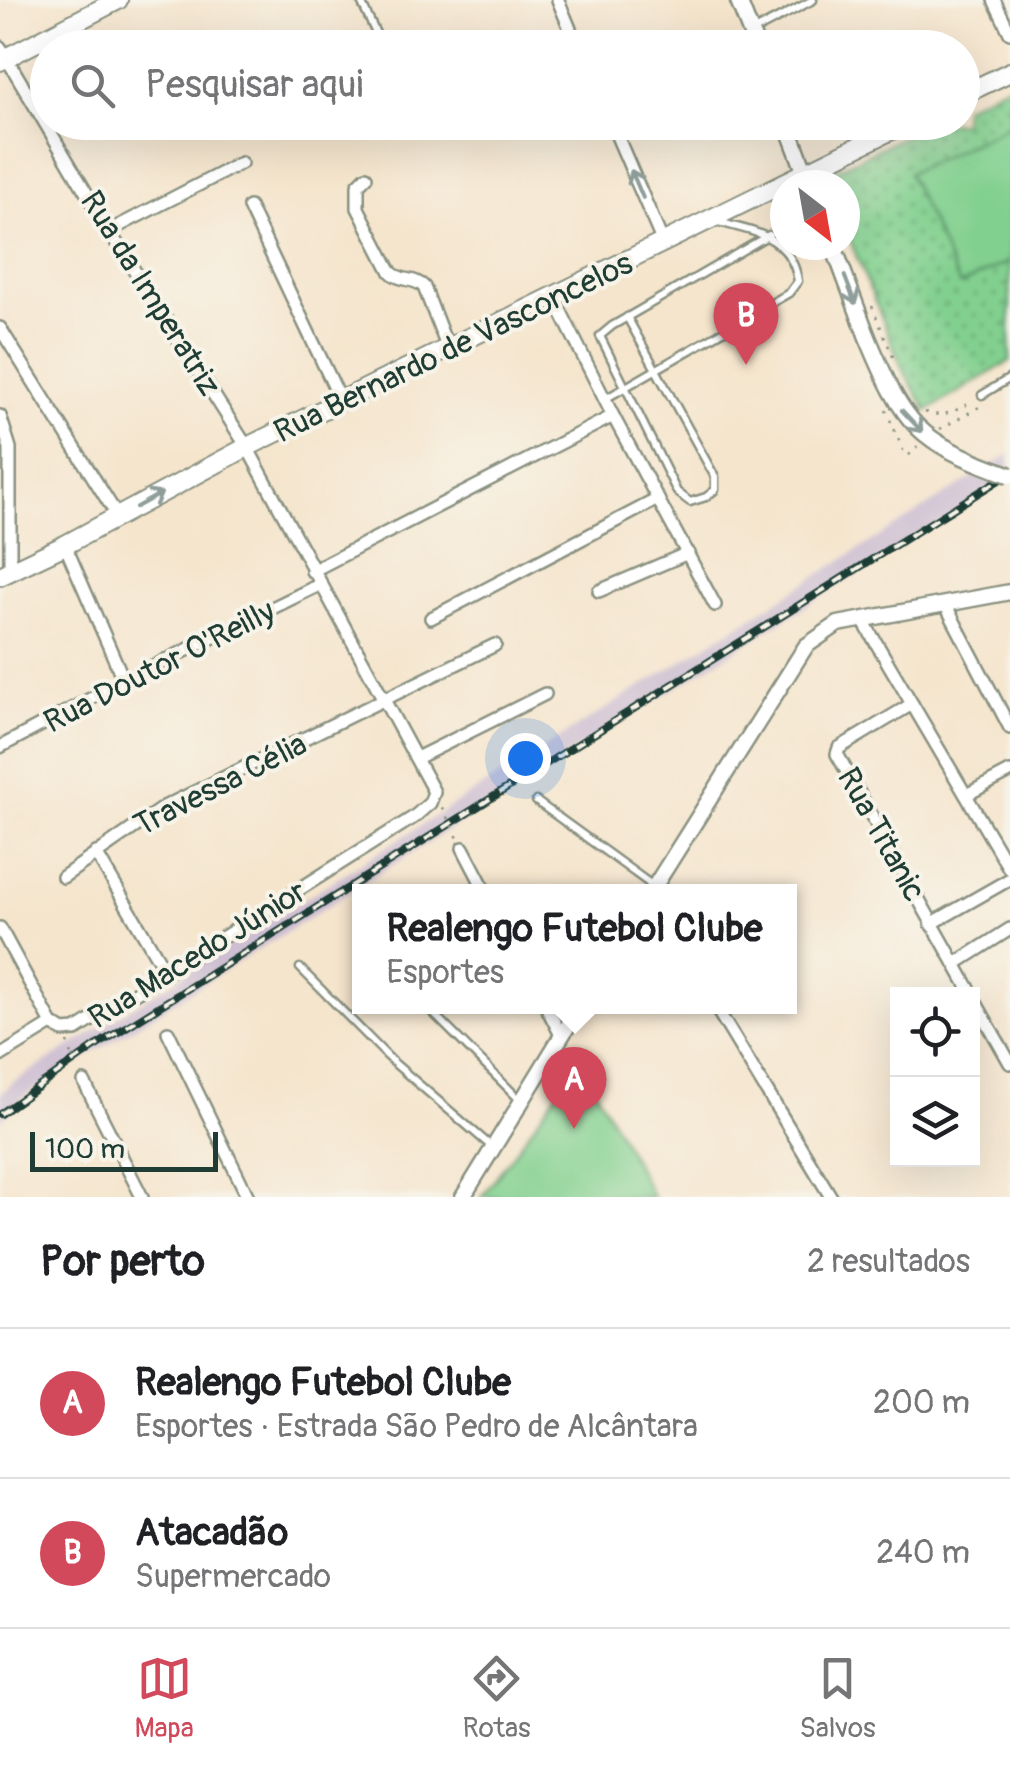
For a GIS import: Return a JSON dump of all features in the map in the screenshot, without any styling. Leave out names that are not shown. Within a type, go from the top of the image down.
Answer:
[{"type":"main road","points":[[55,30],[118,0]]},
{"type":"main road","points":[[738,0],[750,30]]},
{"type":"main road","points":[[2,55],[30,42]]},
{"type":"main road","points":[[980,86],[1010,72]]},
{"type":"main road","points":[[793,140],[805,170]]},
{"type":"main road","name":"Rua Bernardo de Vasconcelos","points":[[824,170],[876,140]]},
{"type":"main road","name":"Rua Bernardo de Vasconcelos","points":[[5,574],[247,447],[553,296],[770,196]]},
{"type":"main road","points":[[839,260],[890,391],[911,422],[958,456],[1010,475]]},
{"type":"street","points":[[558,0],[570,30]]},
{"type":"street","points":[[994,0],[1010,33]]},
{"type":"street","name":"Rua da Imperatriz","points":[[2,55],[30,101]]},
{"type":"street","name":"Rua da Imperatriz","points":[[54,140],[247,447],[436,795]]},
{"type":"street","points":[[619,140],[664,245]]},
{"type":"street","points":[[109,231],[241,163]]},
{"type":"street","points":[[366,177],[358,186],[358,208],[391,272],[419,281],[424,287],[448,349]]},
{"type":"street","points":[[249,207],[342,401]]},
{"type":"street","points":[[553,296],[715,605]]},
{"type":"street","points":[[0,328],[118,517]]},
{"type":"street","points":[[0,416],[10,448],[5,574]]},
{"type":"street","points":[[312,571],[613,416]]},
{"type":"street","points":[[431,618],[658,499]]},
{"type":"street","points":[[65,545],[124,681]]},
{"type":"street","points":[[599,591],[688,553]]},
{"type":"street","name":"Rua Doutor O'Reilly","points":[[0,747],[319,585]]},
{"type":"street","points":[[655,884],[806,646],[838,624],[1010,592]]},
{"type":"street","points":[[945,604],[1006,712],[1010,728]]},
{"type":"street","points":[[862,619],[1010,870]]},
{"type":"street","points":[[384,700],[495,645]]},
{"type":"street","points":[[417,758],[545,694]]},
{"type":"street","name":"Travessa Célia","points":[[63,877],[164,807],[384,700]]},
{"type":"street","name":"Rua Titanic","points":[[912,704],[837,750],[967,987]]},
{"type":"street","points":[[966,795],[1010,772]]},
{"type":"street","name":"Rua Macedo Júnior","points":[[0,1056],[58,1028],[76,1030],[414,817],[436,795]]},
{"type":"street","points":[[461,844],[482,884]]},
{"type":"street","points":[[96,853],[167,974]]},
{"type":"street","points":[[931,924],[1010,879]]},
{"type":"street","points":[[0,928],[58,1028]]},
{"type":"street","points":[[954,964],[1010,928]]},
{"type":"street","name":"Rua Titanic","points":[[980,1009],[1010,1063]]},
{"type":"street","points":[[550,1014],[562,1036]]},
{"type":"street","points":[[464,1197],[575,1014]]},
{"type":"street","points":[[719,1014],[832,1197]]},
{"type":"street","points":[[168,1032],[248,1197]]},
{"type":"street","points":[[84,1082],[142,1197]]},
{"type":"lane","points":[[360,0],[374,30]]},
{"type":"lane","points":[[768,30],[812,0]]},
{"type":"lane","points":[[604,399],[789,293],[798,281],[784,249],[769,235],[712,221]]},
{"type":"lane","points":[[627,317],[716,477],[715,490],[706,498],[690,502],[677,492],[600,336],[627,317],[769,235]]},
{"type":"lane","points":[[982,395],[1010,378]]},
{"type":"lane","points":[[536,801],[645,884]]},
{"type":"lane","points":[[300,968],[393,1062],[493,1148]]},
{"type":"lane","points":[[434,1014],[522,1101]]},
{"type":"path","points":[[872,307],[899,373]]},
{"type":"path","points":[[918,408],[938,416],[982,395]]},
{"type":"path","points":[[436,795],[461,844]]},
{"type":"path","points":[[58,1028],[73,1051],[74,1065],[84,1082]]},
{"type":"shaded area","points":[[1010,454],[1010,478],[363,884],[352,884],[352,891],[26,1095],[0,1121],[0,1094]]},
{"type":"green space","points":[[1010,83],[1010,361],[927,411],[902,368],[858,260],[860,170],[836,170],[896,140],[980,140],[980,98]]},
{"type":"green space","points":[[1010,125],[1010,261],[960,285],[908,173]]},
{"type":"green space","points":[[580,1061],[653,1197],[482,1197]]},
{"type":"railway","points":[[354,884],[1010,473]]},
{"type":"railway","points":[[0,1114],[99,1044],[352,885]]},
{"type":"place","name":"Atacadão","points":[[746,365]]},
{"type":"place","name":"Realengo Futebol Clube","points":[[574,1129]]}]
